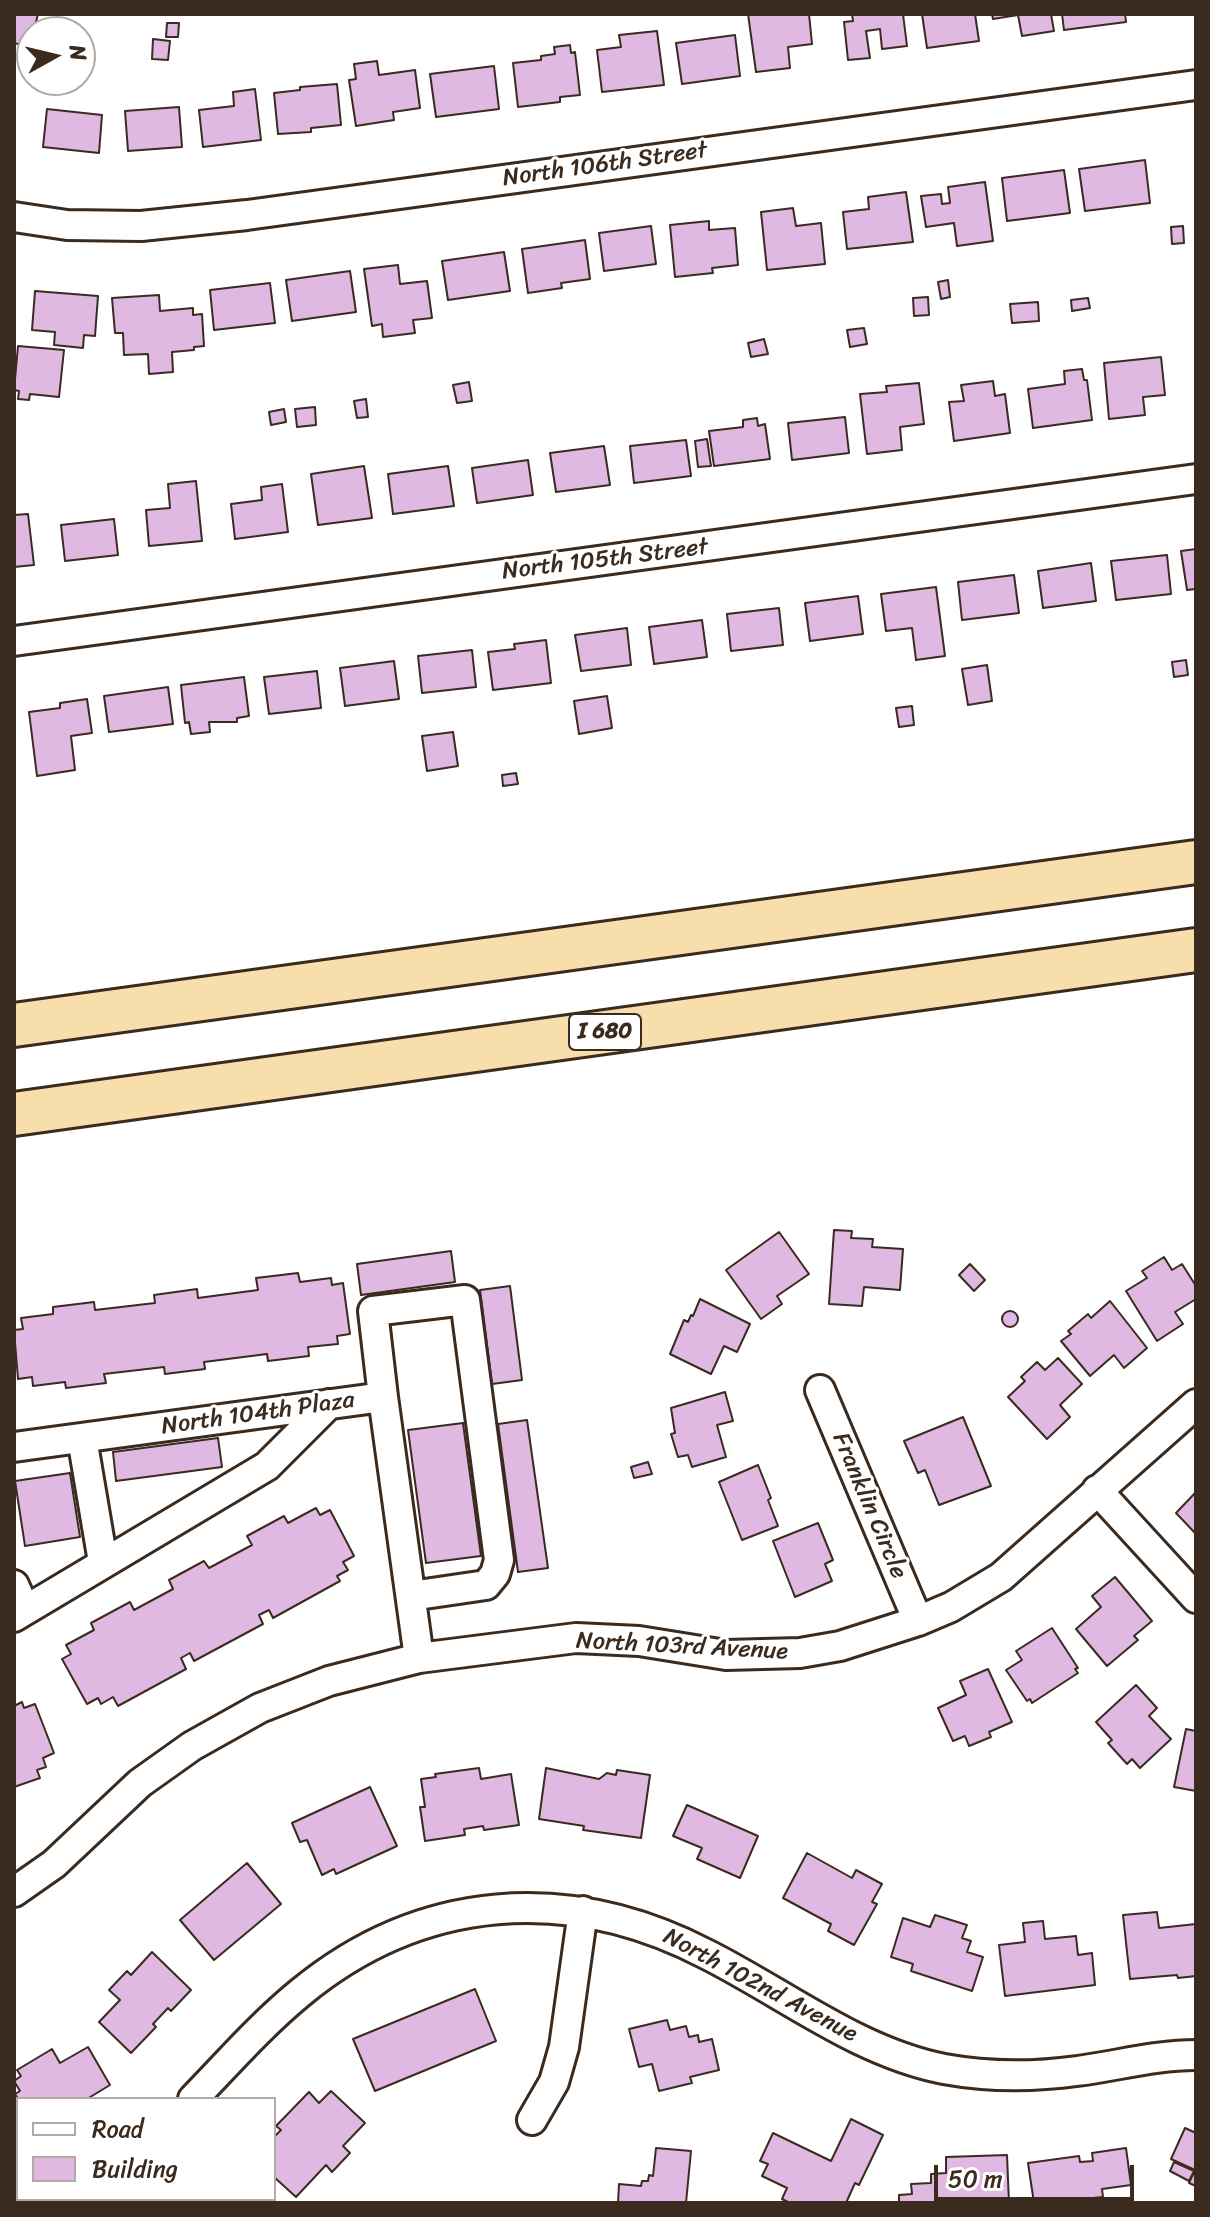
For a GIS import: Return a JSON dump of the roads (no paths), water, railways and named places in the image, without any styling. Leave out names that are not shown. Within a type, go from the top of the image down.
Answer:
[{"type":"highway","points":[[14,1025],[1196,862]]},
{"type":"highway","name":"I 680","points":[[14,1114],[1196,950]]},
{"type":"street","name":"North 106th Street","points":[[14,217],[67,225],[141,226],[247,215],[1196,85]]},
{"type":"street","name":"North 105th Street","points":[[14,641],[1196,479]]},
{"type":"street","points":[[383,1397],[373,1311],[465,1300],[499,1560],[495,1574],[486,1585],[411,1596]]},
{"type":"street","name":"Franklin Circle","points":[[820,1390],[918,1621]]},
{"type":"street","name":"North 104th Plaza","points":[[14,1447],[383,1397],[419,1658]]},
{"type":"street","points":[[18,1604],[103,1562],[267,1466],[329,1404]]},
{"type":"street","name":"North 103rd Avenue","points":[[14,1892],[54,1864],[140,1783],[222,1728],[294,1693],[419,1658],[593,1638],[639,1641],[726,1655],[788,1654],[840,1646],[918,1621],[951,1607],[1001,1577],[1034,1551],[1097,1490],[1196,1404]]},
{"type":"street","points":[[82,1438],[103,1562]]},
{"type":"street","points":[[1097,1490],[1196,1598]]},
{"type":"street","name":"North 102nd Avenue","points":[[195,2097],[301,1992],[370,1946],[412,1928],[472,1912],[525,1908],[583,1911],[668,1936],[706,1953],[881,2049],[944,2069],[1004,2075],[1050,2074],[1196,2055]]},
{"type":"street","points":[[532,2120],[554,2082],[562,2056],[583,1911]]}]
